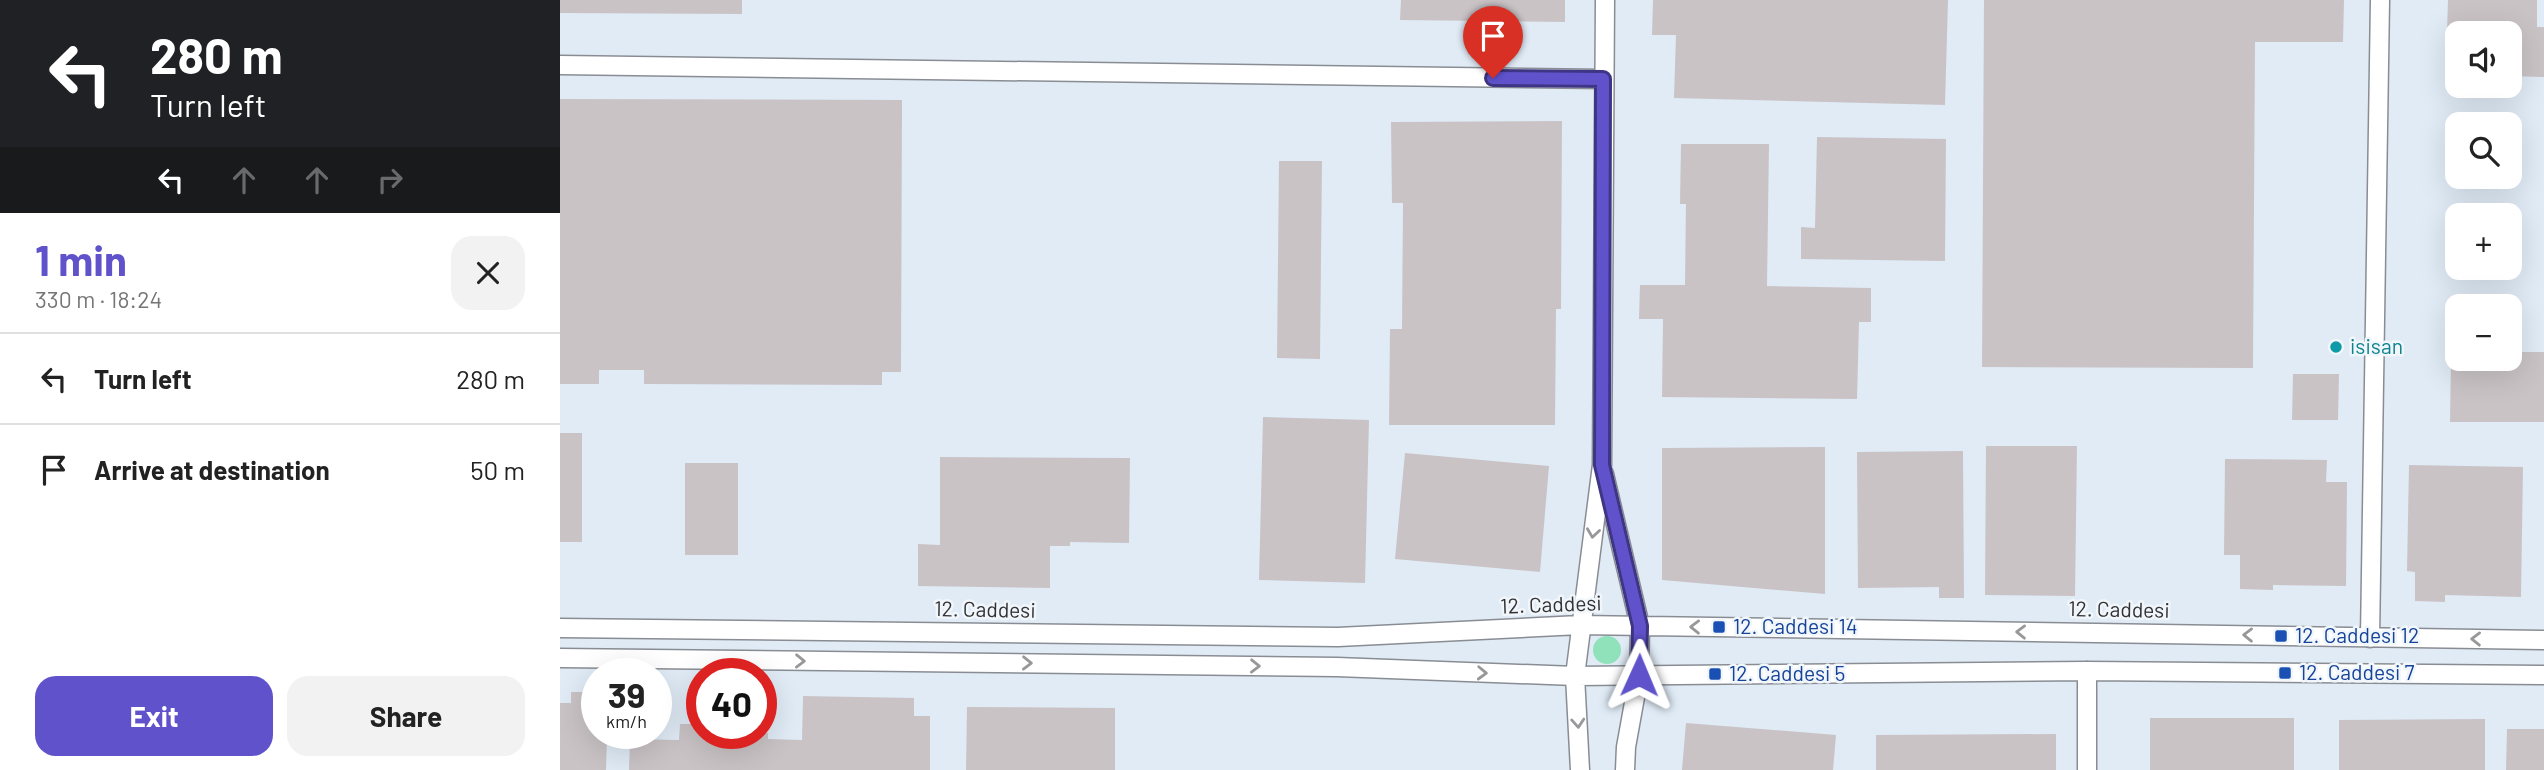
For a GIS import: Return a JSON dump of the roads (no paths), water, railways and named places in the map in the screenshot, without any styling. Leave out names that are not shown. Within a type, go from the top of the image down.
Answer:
[{"type":"street","points":[[1580,770],[1575,676],[1602,465],[1605,0]]},
{"type":"street","points":[[2370,638],[2380,0]]},
{"type":"street","points":[[560,65],[1603,79]]},
{"type":"street","points":[[1602,465],[1640,626],[1639,675],[1626,747],[1625,770]]},
{"type":"street","name":"12. Caddesi","points":[[560,628],[1338,637],[1580,625],[2544,640]]},
{"type":"street","points":[[560,658],[1337,667],[1575,676],[2087,671],[2544,675]]},
{"type":"street","points":[[2087,671],[2087,770]]},
{"type":"place","name":"isisan","points":[[2336,347]]},
{"type":"place","name":"12. Caddesi 14","points":[[1719,627]]},
{"type":"place","name":"12. Caddesi 12","points":[[2281,636]]},
{"type":"place","name":"12. Caddesi 7","points":[[2285,673]]},
{"type":"place","name":"12. Caddesi 5","points":[[1715,674]]}]
